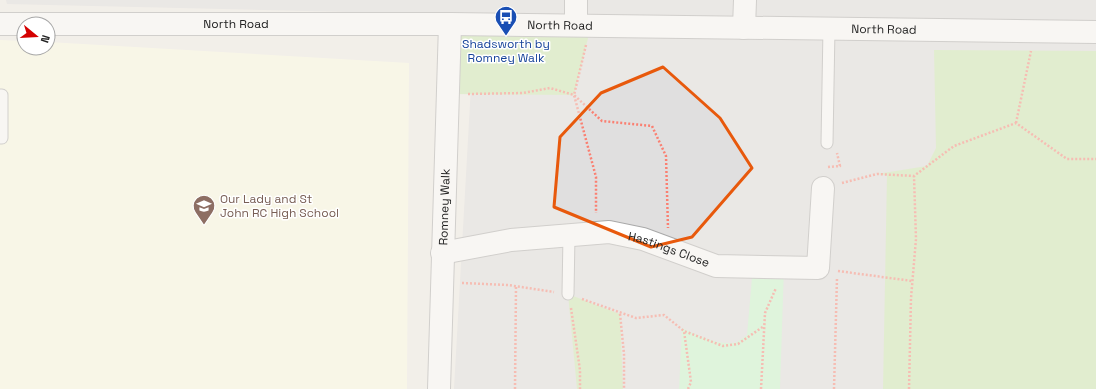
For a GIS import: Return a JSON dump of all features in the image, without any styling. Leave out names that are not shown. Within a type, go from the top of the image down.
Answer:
[{"type":"street","points":[[576,0],[584,26]]},
{"type":"street","points":[[744,0],[744,28]]},
{"type":"street","name":"North Road","points":[[0,24],[450,24],[1096,32]]},
{"type":"street","name":"Romney Walk","points":[[439,389],[441,282],[450,24]]},
{"type":"street","name":"Hastings Close","points":[[442,253],[511,240],[609,232],[643,239],[716,266],[818,268],[833,180]]},
{"type":"lane","points":[[827,143],[829,28]]},
{"type":"lane","points":[[0,95],[2,95],[2,138],[0,138]]},
{"type":"lane","points":[[568,294],[569,235]]},
{"type":"path","points":[[584,26],[574,95],[596,177],[596,219]]},
{"type":"path","points":[[1016,122],[1035,31]]},
{"type":"path","points":[[447,94],[517,93],[550,88],[574,95],[602,121],[652,126],[666,156],[669,248]]},
{"type":"path","points":[[1016,122],[1067,159],[1096,160]]},
{"type":"path","points":[[833,180],[877,174],[914,176],[954,146],[1016,122]]},
{"type":"path","points":[[827,143],[837,151],[840,166],[833,180]]},
{"type":"path","points":[[909,389],[912,281],[916,239],[914,176]]},
{"type":"path","points":[[761,389],[765,313],[784,267]]},
{"type":"path","points":[[834,389],[837,270],[912,281]]},
{"type":"path","points":[[441,282],[516,286],[568,294],[620,314],[636,318],[664,315],[684,331],[723,346],[738,344],[764,326]]},
{"type":"path","points":[[516,286],[516,389]]},
{"type":"path","points":[[568,294],[580,370],[580,389]]},
{"type":"path","points":[[620,314],[624,354],[624,389]]},
{"type":"path","points":[[684,331],[690,382],[688,389]]},
{"type":"highlighted area","points":[[663,67],[720,118],[752,168],[692,237],[651,247],[554,207],[560,137],[601,93]]},
{"type":"shaded area","points":[[6,0],[1096,0],[1096,389],[454,389],[475,15],[7,4]]},
{"type":"shaded area","name":"Our Lady and St John RC High School","points":[[0,40],[16,41],[16,56],[56,56],[56,42],[409,63],[407,389],[0,389]]},
{"type":"green space","points":[[450,24],[591,26],[574,95],[447,94]]},
{"type":"green space","points":[[934,50],[1096,51],[1096,389],[883,389],[887,175],[877,174],[927,166],[936,148]]},
{"type":"green space","points":[[753,266],[784,267],[780,389],[679,389],[682,328],[709,340],[724,343],[737,342],[747,335]]},
{"type":"green space","points":[[568,294],[620,314],[623,389],[577,389]]},
{"type":"place","name":"Shadsworth by Romney Walk","points":[[506,36]]},
{"type":"place","name":"Our Lady and St John RC High School","points":[[204,226]]}]
